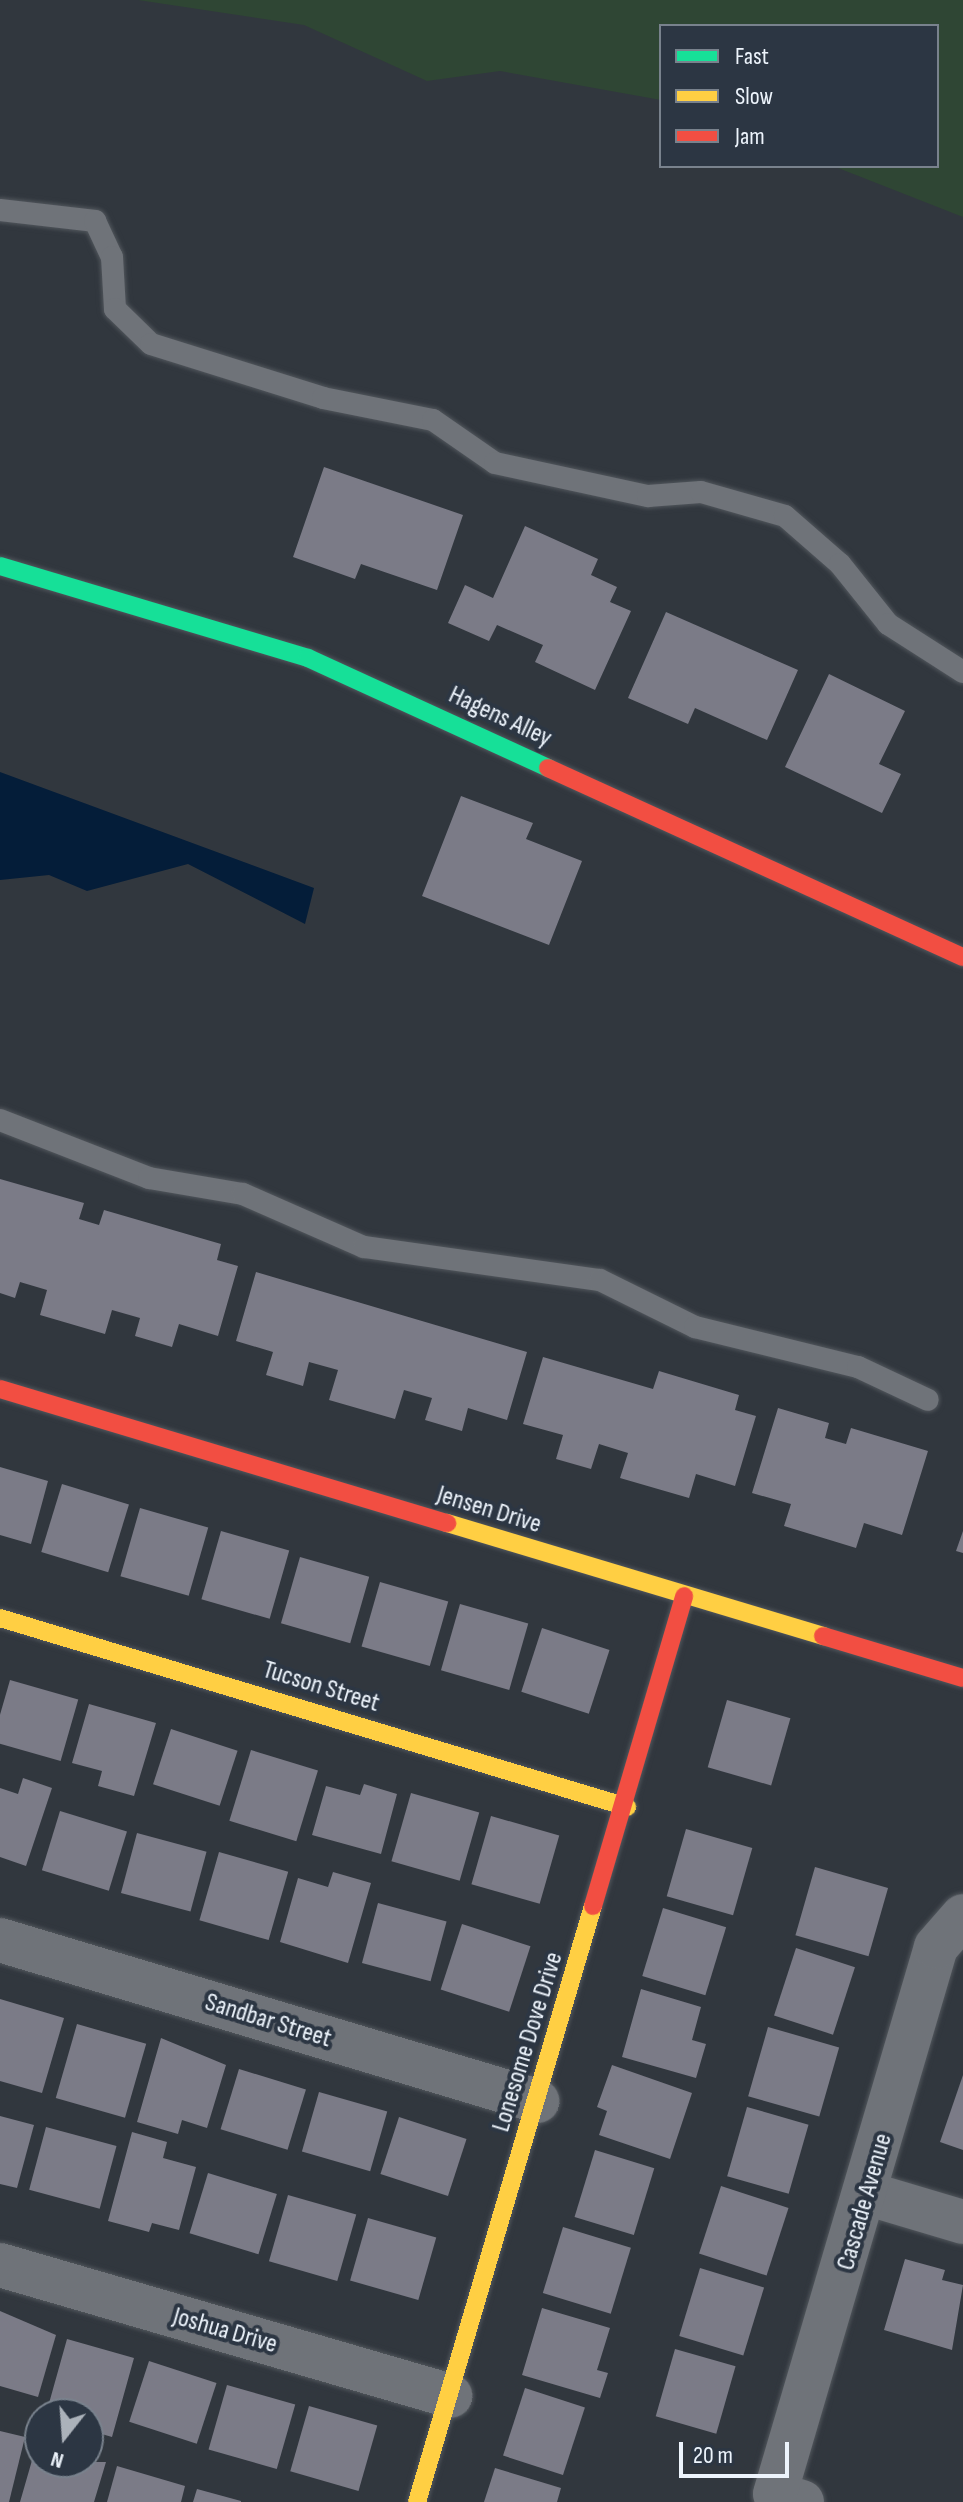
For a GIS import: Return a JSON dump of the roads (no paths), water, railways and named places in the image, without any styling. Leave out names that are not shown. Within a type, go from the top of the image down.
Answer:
[{"type":"street","name":"Hagens Alley","points":[[0,566],[308,658],[963,957]]},
{"type":"street","name":"Jensen Drive","points":[[0,1389],[963,1678]]},
{"type":"street","name":"Lonesome Dove Drive","points":[[417,2502],[627,1807],[684,1596]]},
{"type":"street","name":"Tucson Street","points":[[0,1618],[627,1807]]},
{"type":"street","name":"Cascade Avenue","points":[[788,2498],[936,1947],[963,1916]]},
{"type":"street","name":"Sandbar Street","points":[[0,1940],[537,2101]]},
{"type":"street","points":[[869,2194],[963,2222]]},
{"type":"street","name":"Joshua Drive","points":[[0,2265],[450,2396]]},
{"type":"lane","points":[[0,210],[95,221],[112,257],[115,309],[151,344],[323,398],[433,420],[495,463],[648,496],[701,492],[785,516],[840,564],[888,624],[963,672]]},
{"type":"lane","points":[[0,1120],[149,1178],[243,1194],[364,1247],[600,1280],[695,1327],[858,1367],[928,1400]]},
{"type":"water","points":[[0,772],[314,888],[305,924],[188,864],[87,891],[49,875],[0,880]]}]
